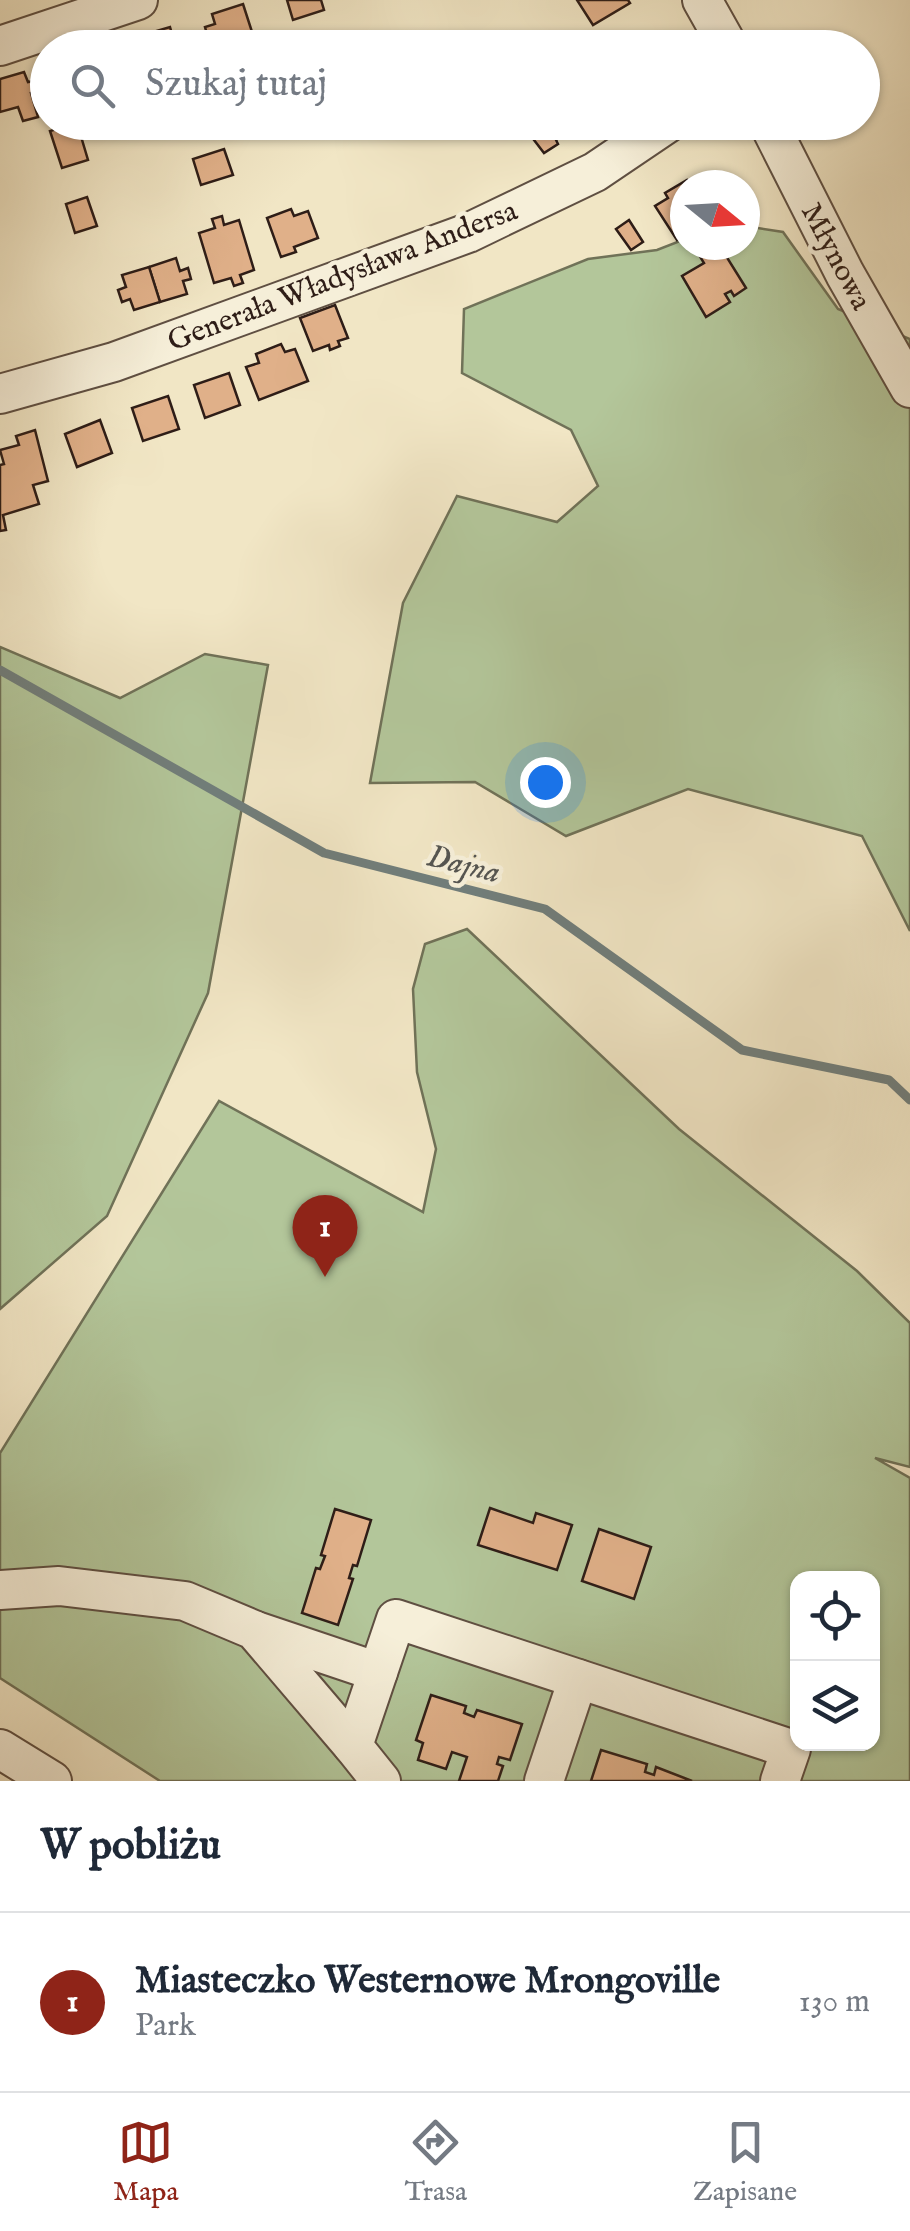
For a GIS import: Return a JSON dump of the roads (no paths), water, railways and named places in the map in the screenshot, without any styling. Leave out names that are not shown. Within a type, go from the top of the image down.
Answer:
[{"type":"street","points":[[48,30],[138,0]]},
{"type":"street","points":[[702,0],[719,30]]},
{"type":"street","points":[[0,46],[30,36]]},
{"type":"street","name":"Generała Władysława Andersa","points":[[0,394],[114,362],[468,233],[595,172],[642,140]]},
{"type":"street","name":"Młynowa","points":[[777,140],[845,274],[910,388]]},
{"type":"street","points":[[0,1590],[59,1586],[185,1600],[254,1630],[378,1672]]},
{"type":"street","points":[[352,1746],[396,1619],[791,1749],[780,1781]]},
{"type":"street","points":[[254,1630],[382,1781]]},
{"type":"street","points":[[544,1781],[578,1679]]},
{"type":"street","points":[[0,1749],[52,1781]]},
{"type":"waterway","name":"Dajna","points":[[0,670],[324,853],[545,909],[742,1050],[889,1080],[910,1100]]},
{"type":"place","name":"Miasteczko Westernowe Mrongoville","points":[[325,1277]]}]
